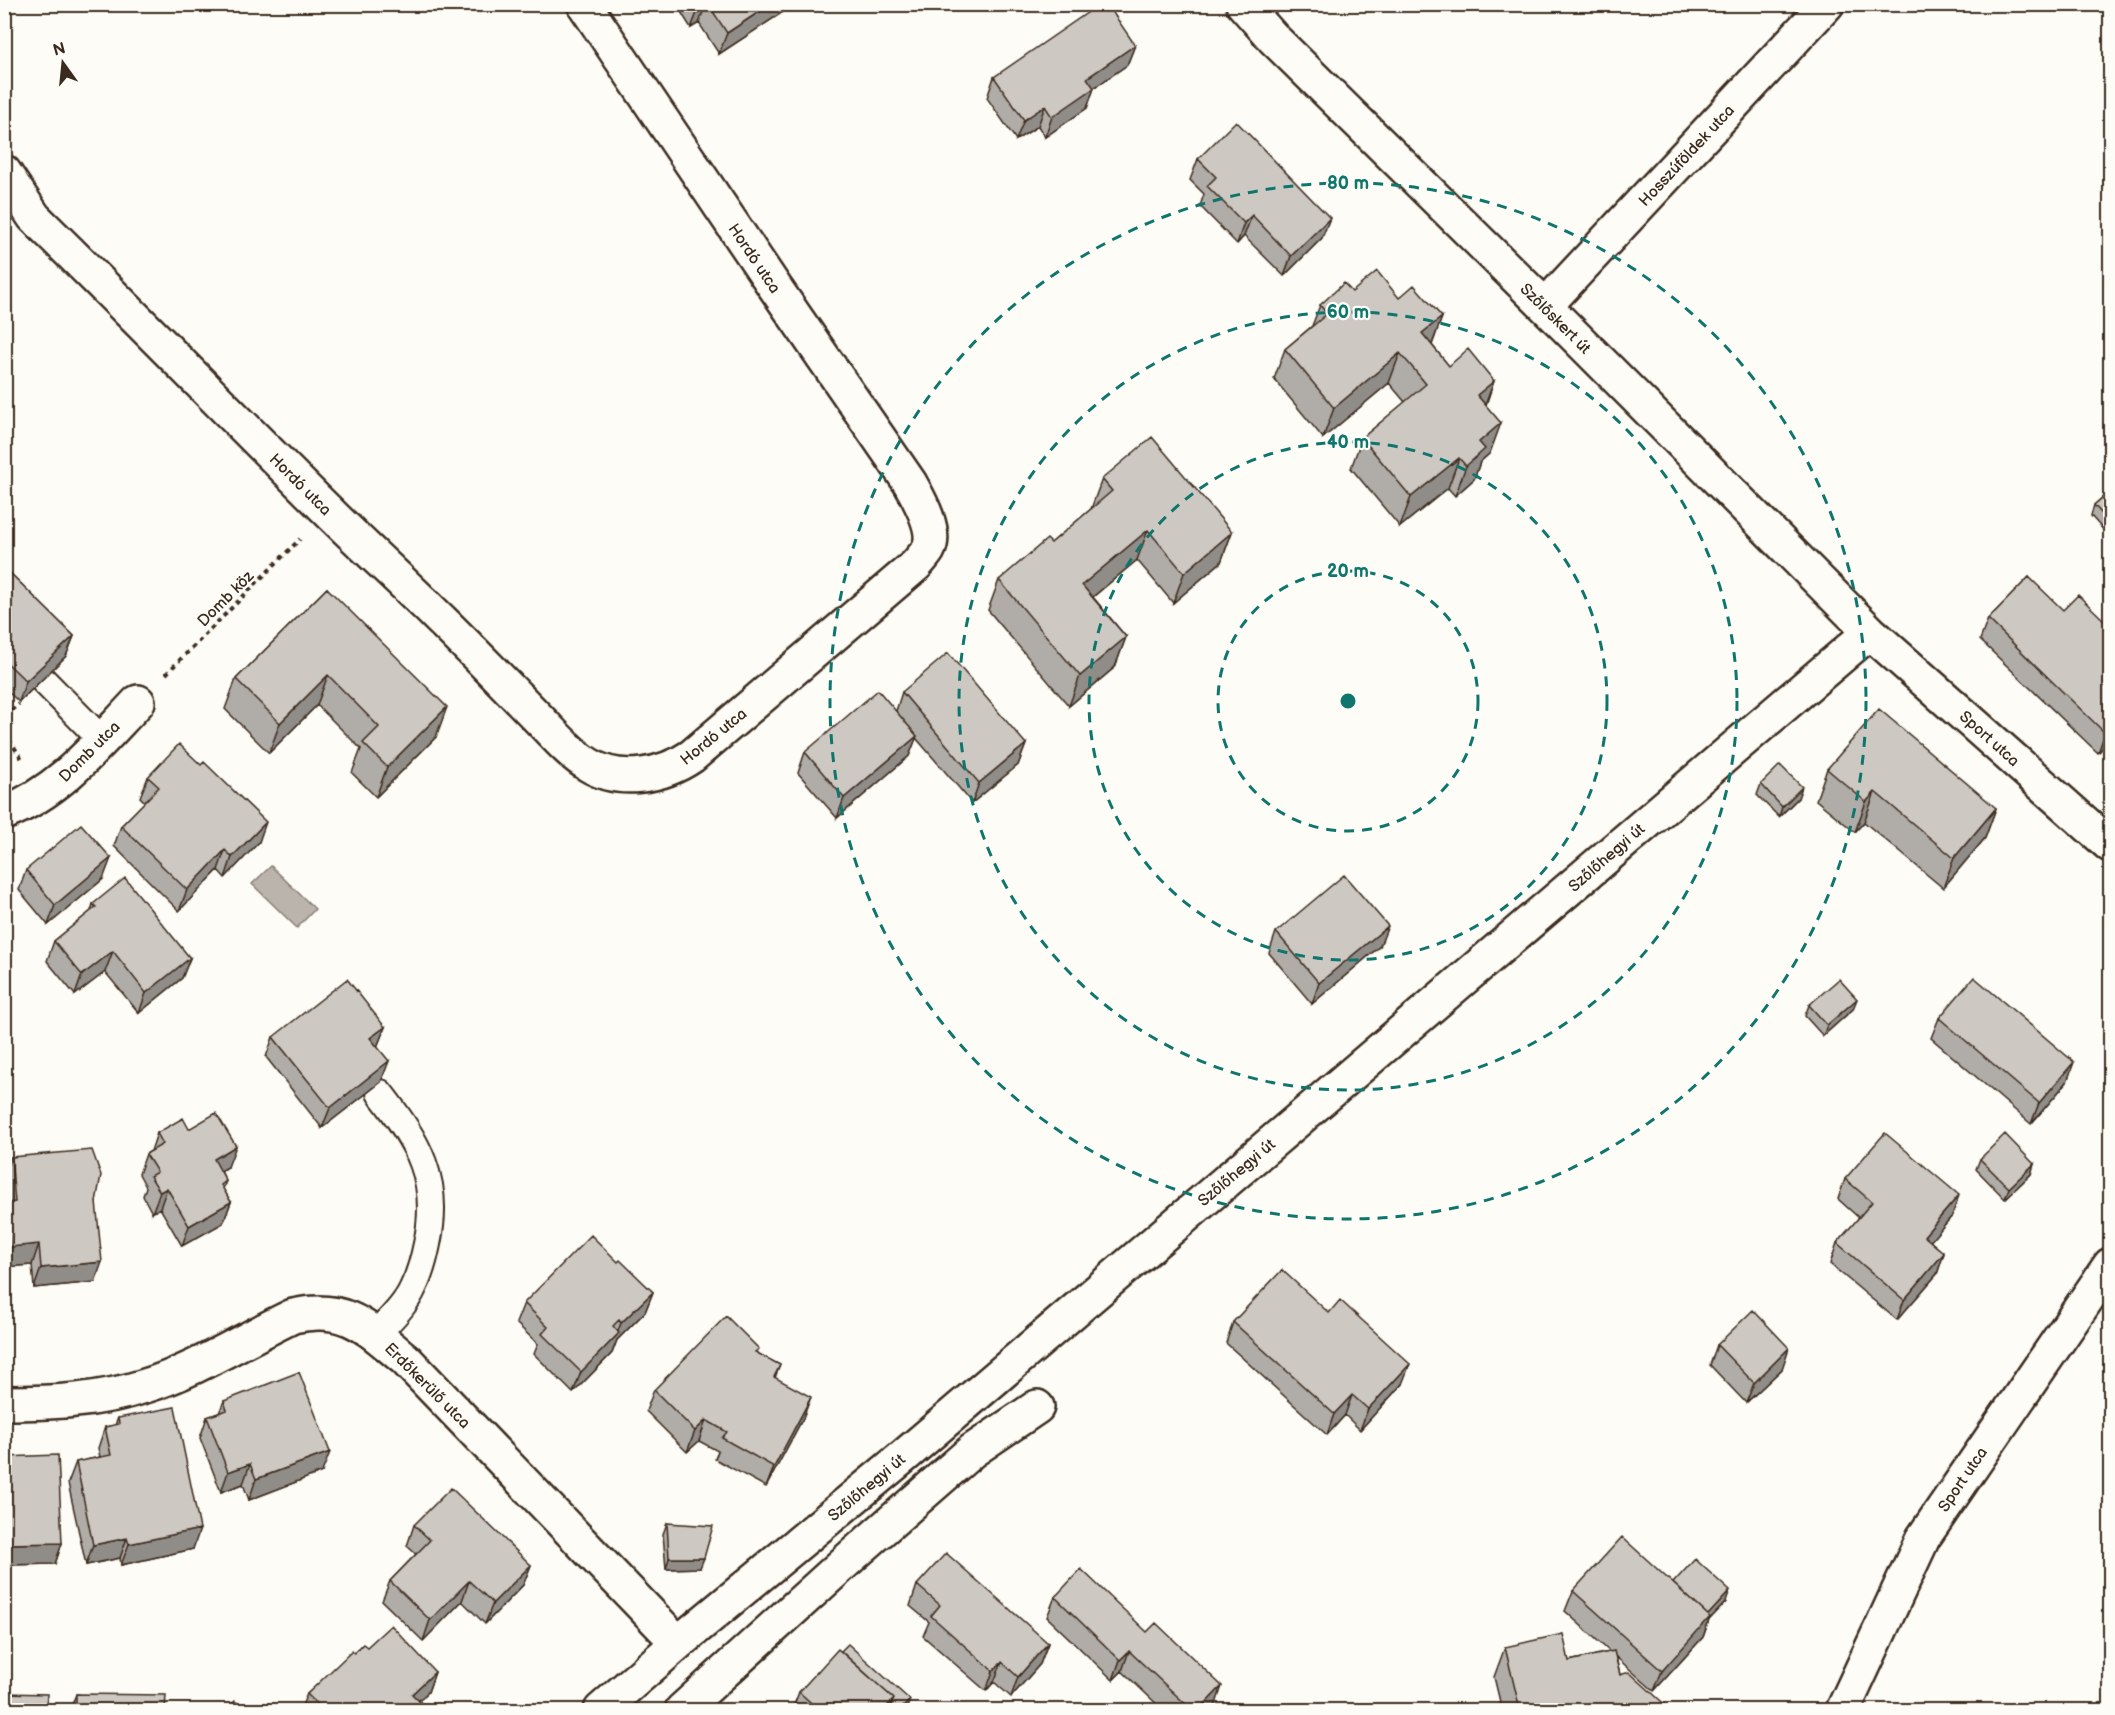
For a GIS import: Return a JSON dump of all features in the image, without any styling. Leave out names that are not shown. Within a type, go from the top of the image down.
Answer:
[{"type":"street","name":"Hordó utca","points":[[4,172],[34,217],[328,511],[462,640],[565,745],[589,765],[607,773],[626,776],[647,775],[666,770],[692,756],[916,565],[929,549],[931,537],[928,522],[910,483],[584,4]]},
{"type":"street","name":"Szőlőskert út","points":[[1243,4],[1290,55],[1545,306],[1870,632]]},
{"type":"street","name":"Hosszúföldek utca","points":[[1545,306],[1827,4]]},
{"type":"street","name":"Sport utca","points":[[1870,632],[2110,845]]},
{"type":"street","name":"Szőlőhegyi út","points":[[601,1710],[678,1643],[903,1457],[1870,632]]},
{"type":"street","name":"Domb utca","points":[[4,813],[36,797],[64,779],[138,702]]},
{"type":"street","name":"Sport utca","points":[[1843,1710],[1923,1538],[2110,1265]]},
{"type":"street","name":"Erdőkerülő utca","points":[[4,1403],[58,1403],[145,1386],[187,1370],[294,1316],[313,1312],[329,1312],[345,1317],[376,1335],[405,1359],[678,1643]]},
{"type":"street","points":[[682,1710],[972,1451],[1037,1407]]},
{"type":"lane","points":[[42,679],[102,740]]},
{"type":"lane","points":[[376,1335],[413,1290],[425,1254],[432,1203],[422,1159],[403,1124],[380,1093]]},
{"type":"path","name":"Domb köz","points":[[138,702],[328,511]]},
{"type":"path","points":[[4,717],[23,701]]},
{"type":"shaded area","points":[[271,866],[315,909],[297,928],[252,884]]},
{"type":"building","points":[[708,4],[771,4],[727,33]]},
{"type":"building","points":[[1100,4],[1107,4],[1135,45],[1087,78],[1094,88],[1052,117],[1045,106],[1024,120],[994,77]]},
{"type":"building","points":[[1236,121],[1330,218],[1291,256],[1252,215],[1244,223],[1207,186],[1216,177],[1198,159]]},
{"type":"building","points":[[1377,271],[1399,298],[1414,285],[1442,317],[1422,333],[1449,366],[1468,349],[1494,381],[1477,395],[1501,423],[1479,442],[1485,449],[1466,466],[1459,458],[1411,497],[1362,438],[1426,384],[1412,367],[1400,353],[1334,408],[1285,349],[1327,314],[1320,305],[1344,283],[1352,292]]},
{"type":"building","points":[[1152,437],[1232,532],[1184,573],[1148,530],[1082,585],[1126,637],[1080,676],[999,580],[1047,539],[1051,543],[1112,491],[1102,479]]},
{"type":"building","points":[[2110,491],[2110,523],[2094,505]]},
{"type":"building","points":[[4,567],[74,636],[26,681],[4,660]]},
{"type":"building","points":[[2029,577],[2063,610],[2078,595],[2110,626],[2110,727],[2105,733],[1988,619]]},
{"type":"building","points":[[327,588],[447,707],[387,767],[363,743],[379,727],[328,675],[280,723],[236,679]]},
{"type":"building","points":[[948,653],[1026,744],[979,783],[902,692]]},
{"type":"building","points":[[878,690],[917,736],[844,798],[805,752]]},
{"type":"building","points":[[1879,709],[1996,808],[1954,858],[1875,792],[1866,802],[1827,769]]},
{"type":"building","points":[[179,744],[201,765],[204,762],[266,822],[232,857],[225,850],[187,890],[121,826],[159,787],[148,777]]},
{"type":"building","points":[[1780,765],[1802,787],[1782,807],[1761,784]]},
{"type":"building","points":[[81,824],[111,858],[55,905],[26,870]]},
{"type":"building","points":[[1344,875],[1388,926],[1319,983],[1276,932]]},
{"type":"building","points":[[125,878],[190,958],[146,993],[113,951],[82,975],[54,941],[96,907],[93,904]]},
{"type":"building","points":[[1974,977],[2074,1062],[2039,1103],[1939,1018]]},
{"type":"building","points":[[347,979],[385,1027],[370,1038],[389,1061],[330,1108],[273,1037]]},
{"type":"building","points":[[1839,979],[1857,999],[1827,1025],[1809,1005]]},
{"type":"building","points":[[216,1113],[236,1146],[214,1159],[226,1181],[221,1185],[231,1202],[189,1226],[167,1188],[160,1192],[150,1176],[157,1172],[146,1154],[163,1144],[157,1133],[183,1118],[189,1129]]},
{"type":"building","points":[[1885,1133],[1959,1195],[1924,1236],[1944,1253],[1904,1300],[1837,1243],[1872,1202],[1845,1179]]},
{"type":"building","points":[[2005,1134],[2034,1164],[2009,1188],[1980,1159]]},
{"type":"building","points":[[92,1150],[101,1175],[96,1202],[102,1262],[41,1268],[39,1244],[10,1247],[6,1203],[15,1202],[11,1157]]},
{"type":"building","points":[[591,1235],[653,1292],[621,1323],[619,1320],[613,1326],[619,1333],[581,1372],[542,1334],[548,1327],[524,1303]]},
{"type":"building","points":[[1282,1270],[1329,1313],[1340,1300],[1410,1364],[1368,1409],[1352,1395],[1334,1414],[1233,1322]]},
{"type":"building","points":[[1753,1310],[1789,1348],[1754,1383],[1717,1345]]},
{"type":"building","points":[[726,1316],[759,1349],[755,1352],[780,1365],[774,1377],[811,1397],[774,1467],[722,1438],[727,1432],[706,1420],[695,1431],[654,1390]]},
{"type":"building","points":[[299,1372],[330,1452],[256,1479],[250,1464],[228,1472],[207,1417],[227,1410],[224,1401]]},
{"type":"building","points":[[175,1407],[200,1529],[129,1544],[127,1538],[93,1545],[76,1462],[111,1455],[105,1427],[119,1424],[118,1418]]},
{"type":"building","points":[[58,1455],[62,1543],[6,1544],[4,1457]]},
{"type":"building","points":[[451,1488],[531,1565],[493,1603],[469,1581],[430,1620],[390,1581],[430,1540],[414,1525]]},
{"type":"building","points":[[667,1523],[713,1526],[704,1558],[669,1558]]},
{"type":"building","points":[[1622,1537],[1710,1617],[1662,1671],[1573,1591]]},
{"type":"building","points":[[946,1553],[1048,1643],[1018,1677],[1002,1662],[993,1671],[931,1616],[940,1605],[917,1585]]},
{"type":"building","points":[[1695,1559],[1730,1591],[1708,1615],[1673,1583]]},
{"type":"building","points":[[1081,1569],[1147,1632],[1156,1623],[1222,1686],[1199,1710],[1192,1710],[1129,1651],[1120,1660],[1055,1597]]},
{"type":"building","points":[[391,1625],[435,1672],[412,1694],[428,1710],[323,1710],[307,1694],[352,1651],[354,1653],[363,1644],[367,1647]]},
{"type":"building","points":[[1563,1634],[1569,1661],[1614,1651],[1620,1675],[1629,1672],[1671,1710],[1520,1710],[1505,1647]]},
{"type":"building","points":[[848,1644],[910,1700],[900,1710],[889,1710],[894,1699],[841,1651]]},
{"type":"building","points":[[838,1649],[894,1699],[883,1710],[819,1710],[799,1692]]},
{"type":"building","points":[[4,1693],[47,1694],[46,1710],[4,1710]]},
{"type":"building","points":[[76,1694],[166,1695],[165,1710],[76,1710]]},
{"type":"building","points":[[235,1701],[245,1710],[225,1710]]},
{"type":"building","points":[[715,1705],[721,1710],[710,1710]]}]
